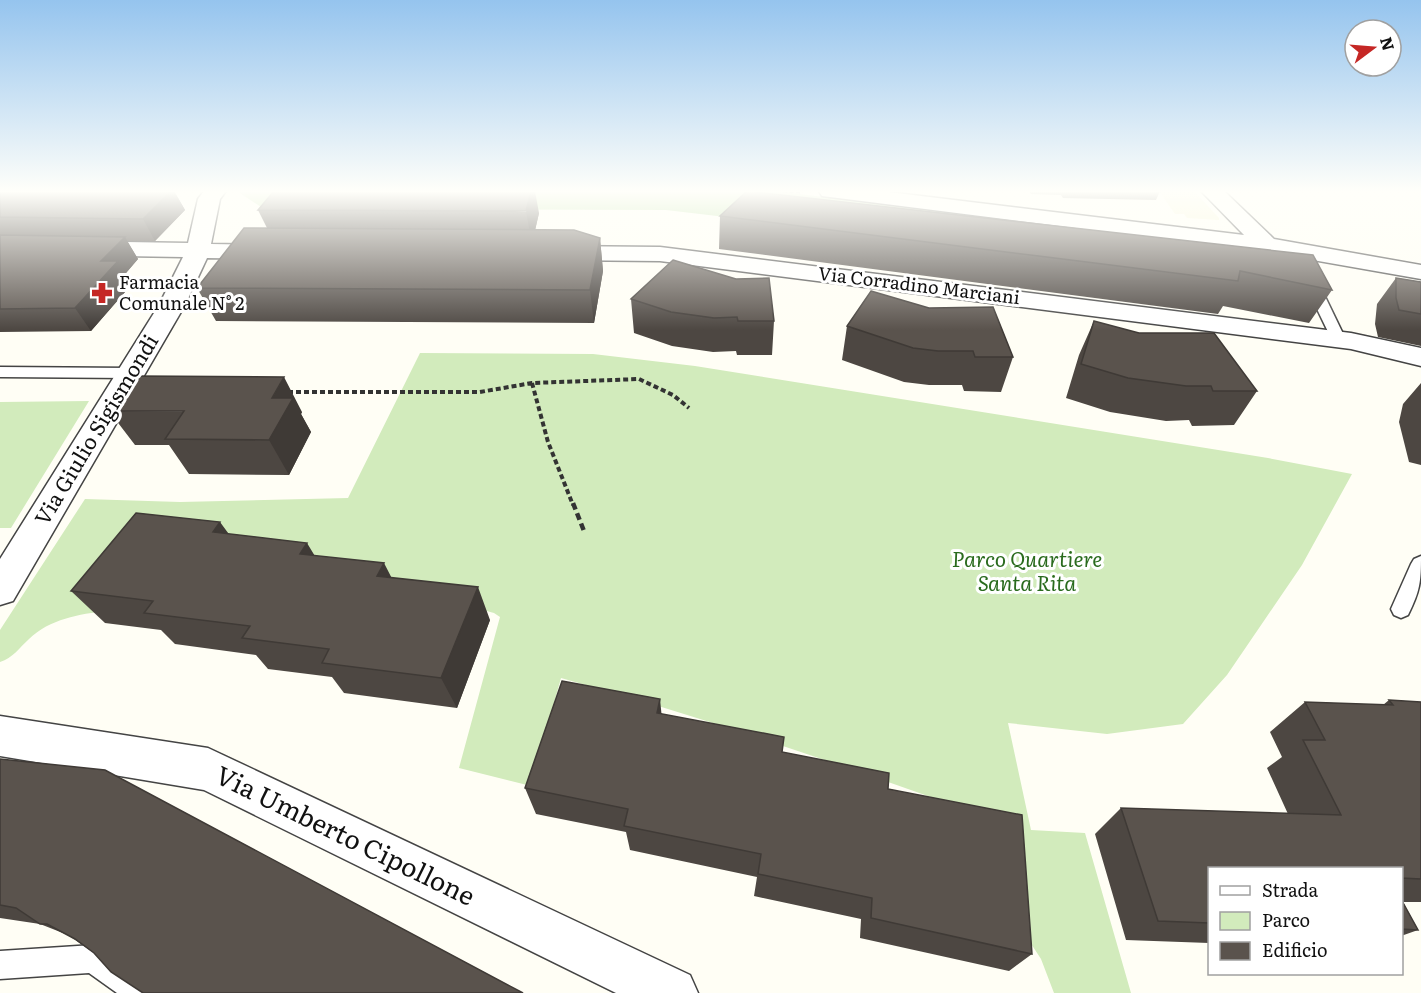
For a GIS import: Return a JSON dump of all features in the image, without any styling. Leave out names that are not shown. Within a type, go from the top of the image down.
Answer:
[{"type":"street","name":"Via Giulio Sigismondi","points":[[0,590],[172,305],[198,251],[200,237]]},
{"type":"street","points":[[1205,237],[1267,245]]},
{"type":"street","points":[[1259,237],[1267,245],[1302,262],[1421,272]]},
{"type":"street","points":[[0,247],[287,252]]},
{"type":"street","name":"Via Corradino Marciani","points":[[532,253],[660,254],[1339,340],[1421,357]]},
{"type":"street","name":"Via Umberto Cipollone","points":[[0,736],[208,769],[672,993]]},
{"type":"lane","points":[[1302,262],[1339,340]]},
{"type":"lane","points":[[0,372],[131,373]]},
{"type":"lane","points":[[1401,609],[1421,564]]},
{"type":"lane","points":[[0,965],[93,959],[141,993]]},
{"type":"path","points":[[281,392],[480,392],[532,383],[593,378],[639,379],[673,395],[689,408]]},
{"type":"path","points":[[532,383],[548,442],[584,531]]},
{"type":"green space","points":[[951,237],[1154,237],[1258,250]]},
{"type":"green space","name":"Parco Quartiere Santa Rita","points":[[420,353],[593,354],[695,366],[1268,458],[1352,474],[1302,565],[1227,675],[1183,724],[1107,734],[1008,723],[1031,830],[1085,833],[1131,993],[1054,993],[1041,959],[1024,933],[981,815],[772,742],[561,678],[531,786],[459,768],[500,617],[494,613],[405,589],[107,611],[56,622],[37,632],[12,655],[0,662],[0,630],[85,499],[180,502],[348,498]]},
{"type":"green space","points":[[89,401],[11,528],[0,528],[0,402]]},
{"type":"building","points":[[0,237],[125,237],[101,261],[118,261],[75,308],[0,309]]},
{"type":"building","points":[[237,237],[600,238],[590,290],[197,288]]},
{"type":"building","points":[[890,237],[1157,237],[1313,255],[1332,290],[1240,271],[1238,281]]},
{"type":"building","points":[[673,260],[736,279],[769,278],[774,321],[738,321],[737,317],[714,318],[671,312],[631,299]]},
{"type":"building","points":[[1396,278],[1421,282],[1421,314],[1399,310],[1396,298]]},
{"type":"building","points":[[871,291],[929,308],[993,307],[1013,357],[975,357],[973,351],[913,348],[847,326]]},
{"type":"building","points":[[1094,321],[1139,333],[1214,333],[1257,391],[1213,391],[1211,386],[1186,386],[1128,378],[1081,364]]},
{"type":"building","points":[[136,376],[284,377],[272,398],[293,398],[269,440],[165,439],[184,411],[109,411]]},
{"type":"building","points":[[136,513],[220,522],[213,532],[307,543],[300,554],[384,563],[377,576],[478,587],[441,678],[322,663],[329,649],[242,638],[250,626],[144,613],[153,601],[71,591]]},
{"type":"building","points":[[562,681],[660,699],[657,713],[784,737],[782,752],[889,773],[888,789],[1022,815],[1032,954],[871,918],[872,898],[758,874],[761,854],[624,826],[628,809],[525,788]]},
{"type":"building","points":[[1389,700],[1421,702],[1421,879],[1403,878],[1403,867],[1208,867],[1208,923],[1158,921],[1121,808],[1341,815],[1303,740],[1325,740],[1305,702],[1393,705]]},
{"type":"building","points":[[0,759],[105,770],[523,993],[143,993],[111,972],[94,953],[75,939],[47,924],[40,924],[16,908],[0,905]]},
{"type":"building","points":[[1403,903],[1418,930],[1403,929]]},
{"type":"place","name":"Farmacia Comunale N° 2","points":[[102,293]]}]
